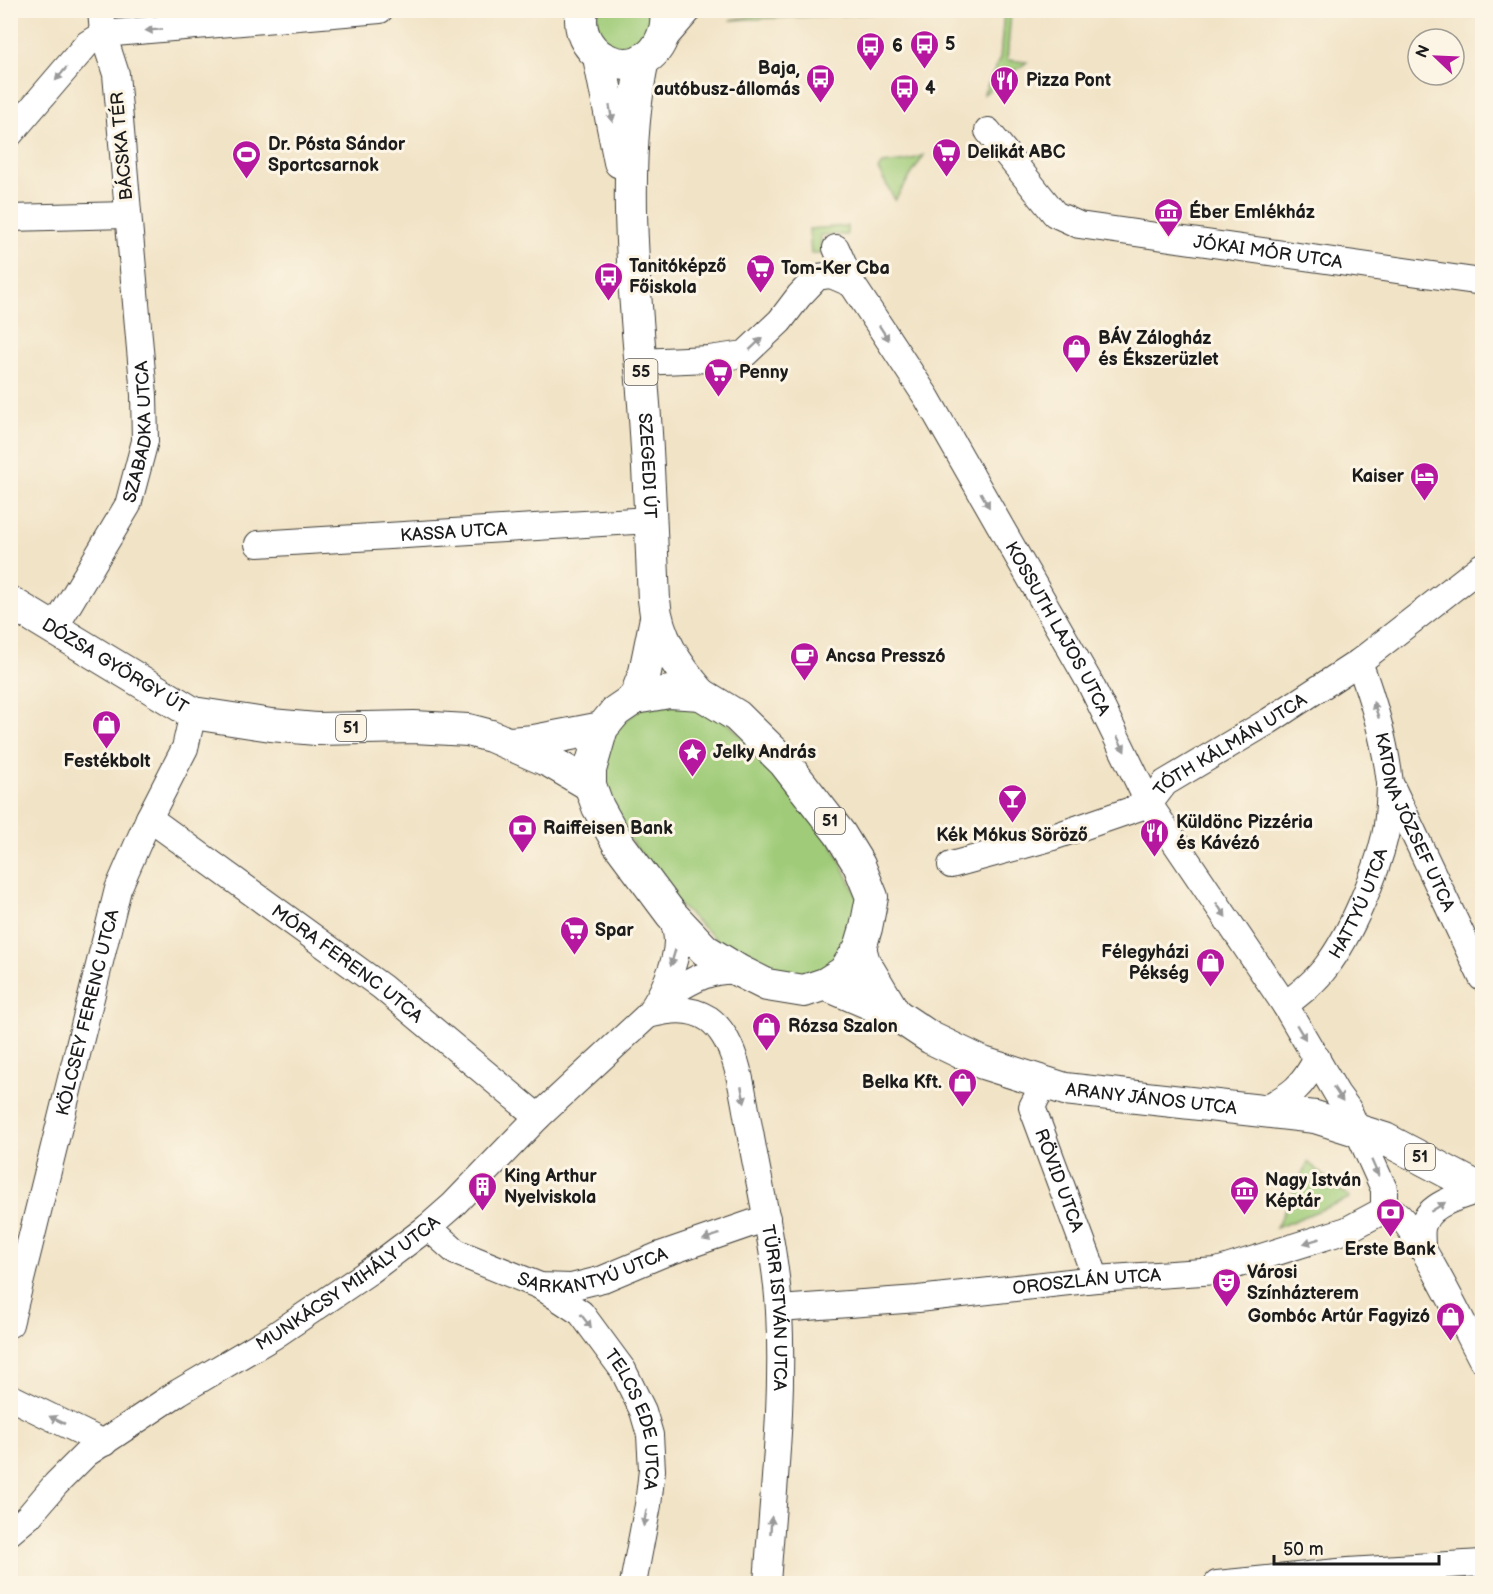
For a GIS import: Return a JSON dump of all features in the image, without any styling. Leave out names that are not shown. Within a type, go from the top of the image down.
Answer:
[{"type":"main road","name":"55","points":[[582,10],[580,20],[582,34],[589,47],[599,57]]},
{"type":"main road","name":"55","points":[[652,51],[666,29],[665,10]]},
{"type":"main road","points":[[599,57],[626,64],[652,51]]},
{"type":"main road","name":"SZEGEDI ÚT","points":[[652,51],[636,94],[631,225],[656,618],[670,653],[701,694]]},
{"type":"main road","name":"SZEGEDI ÚT","points":[[599,57],[631,225]]},
{"type":"main road","name":"DÓZSA GYÖRGY ÚT","points":[[10,602],[193,713],[271,725],[316,729],[468,730],[509,743],[551,762],[590,785]]},
{"type":"main road","name":"55","points":[[635,698],[645,672],[656,618]]},
{"type":"main road","name":"51","points":[[669,692],[701,694],[737,716],[784,762],[840,834],[860,865],[872,897],[860,948],[844,972],[825,984],[804,991],[767,985],[705,950],[670,914],[618,843],[598,807],[590,785],[590,770],[602,728],[616,711],[635,698],[669,692]]},
{"type":"main road","name":"DÓZSA GYÖRGY ÚT","points":[[509,743],[534,741],[602,728]]},
{"type":"main road","name":"51","points":[[860,948],[864,962],[895,1014]]},
{"type":"main road","name":"ARANY JÁNOS UTCA","points":[[825,984],[895,1014],[931,1038],[984,1063],[1044,1083],[1065,1089],[1315,1117],[1385,1139],[1482,1190]]},
{"type":"street","points":[[10,134],[87,44],[102,22],[380,10]]},
{"type":"street","points":[[652,51],[689,10]]},
{"type":"street","name":"BÁCSKA TÉR","points":[[10,218],[128,215],[116,74],[102,22]]},
{"type":"street","name":"JÓKAI MÓR UTCA","points":[[988,131],[1055,214],[1079,225],[1482,282]]},
{"type":"street","name":"SZABADKA UTCA","points":[[54,629],[128,505],[145,441],[144,396],[128,215]]},
{"type":"street","name":"KOSSUTH LAJOS UTCA","points":[[837,248],[852,284],[927,398],[1085,673],[1149,804],[1285,1005],[1337,1094],[1348,1108],[1384,1189],[1384,1210]]},
{"type":"street","points":[[639,362],[709,359],[745,354],[780,321],[817,277],[831,275],[852,284]]},
{"type":"street","name":"KASSA UTCA","points":[[258,544],[650,520]]},
{"type":"street","name":"TÓTH KÁLMÁN UTCA","points":[[951,865],[1050,838],[1149,804],[1165,783],[1269,721],[1359,662],[1482,566]]},
{"type":"street","name":"KATONA JÓZSEF UTCA","points":[[1359,662],[1380,723],[1387,752],[1390,783],[1482,978]]},
{"type":"street","name":"KÖLCSEY FERENC UTCA","points":[[10,1324],[118,889],[149,818],[185,748],[193,713]]},
{"type":"street","name":"HATTYÚ UTCA","points":[[1285,1005],[1307,988],[1326,968],[1361,903],[1376,868],[1386,834],[1390,783]]},
{"type":"street","name":"MÓRA FERENC UTCA","points":[[149,818],[382,987],[538,1117]]},
{"type":"street","points":[[653,1008],[675,955],[676,928],[670,914]]},
{"type":"street","name":"MUNKÁCSY MIHÁLY UTCA","points":[[10,1532],[29,1516],[86,1454],[179,1392],[274,1336],[370,1271],[428,1227],[453,1205],[538,1117],[653,1008],[703,974],[724,970],[739,971]]},
{"type":"street","name":"TÜRR ISTVÁN UTCA","points":[[653,1008],[692,1010],[710,1020],[726,1039],[737,1067],[766,1218],[779,1309],[781,1374],[767,1584]]},
{"type":"street","points":[[1263,1110],[1291,1095],[1310,1072],[1317,1058]]},
{"type":"street","name":"RÖVID UTCA","points":[[1044,1083],[1032,1107],[1096,1279]]},
{"type":"street","points":[[1422,1248],[1422,1227],[1431,1210],[1448,1201],[1482,1190]]},
{"type":"street","points":[[1384,1210],[1393,1211],[1422,1248],[1482,1360]]},
{"type":"street","name":"OROSZLÁN UTCA","points":[[779,1309],[918,1299],[1096,1279],[1217,1271],[1347,1230],[1384,1210]]},
{"type":"street","name":"SARKANTYÚ UTCA","points":[[428,1227],[456,1252],[540,1286],[571,1287],[603,1279],[660,1255],[766,1218]]},
{"type":"street","name":"TELCS EDE UTCA","points":[[540,1286],[581,1313],[623,1370],[643,1411],[650,1435],[652,1470],[648,1505],[633,1584]]},
{"type":"street","points":[[10,1397],[104,1443]]},
{"type":"street","points":[[1216,1584],[1347,1571],[1482,1563]]},
{"type":"green space","points":[[651,10],[652,23],[649,35],[636,48],[622,50],[610,47],[597,32],[597,11]]},
{"type":"green space","points":[[784,10],[925,10],[925,11],[730,20]]},
{"type":"green space","points":[[1004,11],[1011,11],[1007,60],[1027,62],[983,95],[1000,58]]},
{"type":"green space","points":[[924,155],[895,200],[878,169],[882,164],[907,161]]},
{"type":"green space","points":[[847,226],[847,235],[821,235],[821,254],[811,254],[809,229]]},
{"type":"green space","points":[[645,705],[697,705],[728,723],[772,767],[831,842],[858,898],[856,923],[836,957],[821,970],[801,976],[743,964],[680,906],[604,805],[601,756],[609,734]]},
{"type":"green space","points":[[1308,1162],[1350,1198],[1276,1228]]},
{"type":"place","name":"5","points":[[924,70]]},
{"type":"place","name":"6","points":[[871,72]]},
{"type":"place","name":"Baja, autóbusz-állomás","points":[[821,104]]},
{"type":"place","name":"Pizza Pont","points":[[1005,106]]},
{"type":"place","name":"4","points":[[904,114]]},
{"type":"place","name":"Delikát ABC","points":[[946,178]]},
{"type":"place","name":"Dr. Pósta Sándor Sportcsarnok","points":[[247,180]]},
{"type":"place","name":"Éber Emlékház","points":[[1168,238]]},
{"type":"place","name":"Tom-Ker Cba","points":[[760,294]]},
{"type":"place","name":"Tanitóképző Főiskola","points":[[608,302]]},
{"type":"place","name":"BÁV Zálogház és Ékszerüzlet","points":[[1077,374]]},
{"type":"place","name":"Penny","points":[[718,398]]},
{"type":"place","name":"Kaiser","points":[[1425,502]]},
{"type":"place","name":"Ancsa Presszó","points":[[805,682]]},
{"type":"place","name":"Festékbolt","points":[[107,750]]},
{"type":"place","name":"Jelky András","points":[[692,778]]},
{"type":"place","name":"Kék Mókus Söröző","points":[[1012,824]]},
{"type":"place","name":"Raiffeisen Bank","points":[[522,854]]},
{"type":"place","name":"Küldönc Pizzéria és Kávézó","points":[[1155,858]]},
{"type":"place","name":"Spar","points":[[574,956]]},
{"type":"place","name":"Félegyházi Pékség","points":[[1210,988]]},
{"type":"place","name":"Rózsa Szalon","points":[[767,1052]]},
{"type":"place","name":"Belka Kft.","points":[[963,1108]]},
{"type":"place","name":"King Arthur Nyelviskola","points":[[483,1212]]},
{"type":"place","name":"Nagy István Képtár","points":[[1244,1216]]},
{"type":"place","name":"Erste Bank","points":[[1390,1238]]},
{"type":"place","name":"Városi Színházterem","points":[[1226,1308]]},
{"type":"place","name":"Gombóc Artúr Fagyizó","points":[[1451,1342]]}]
